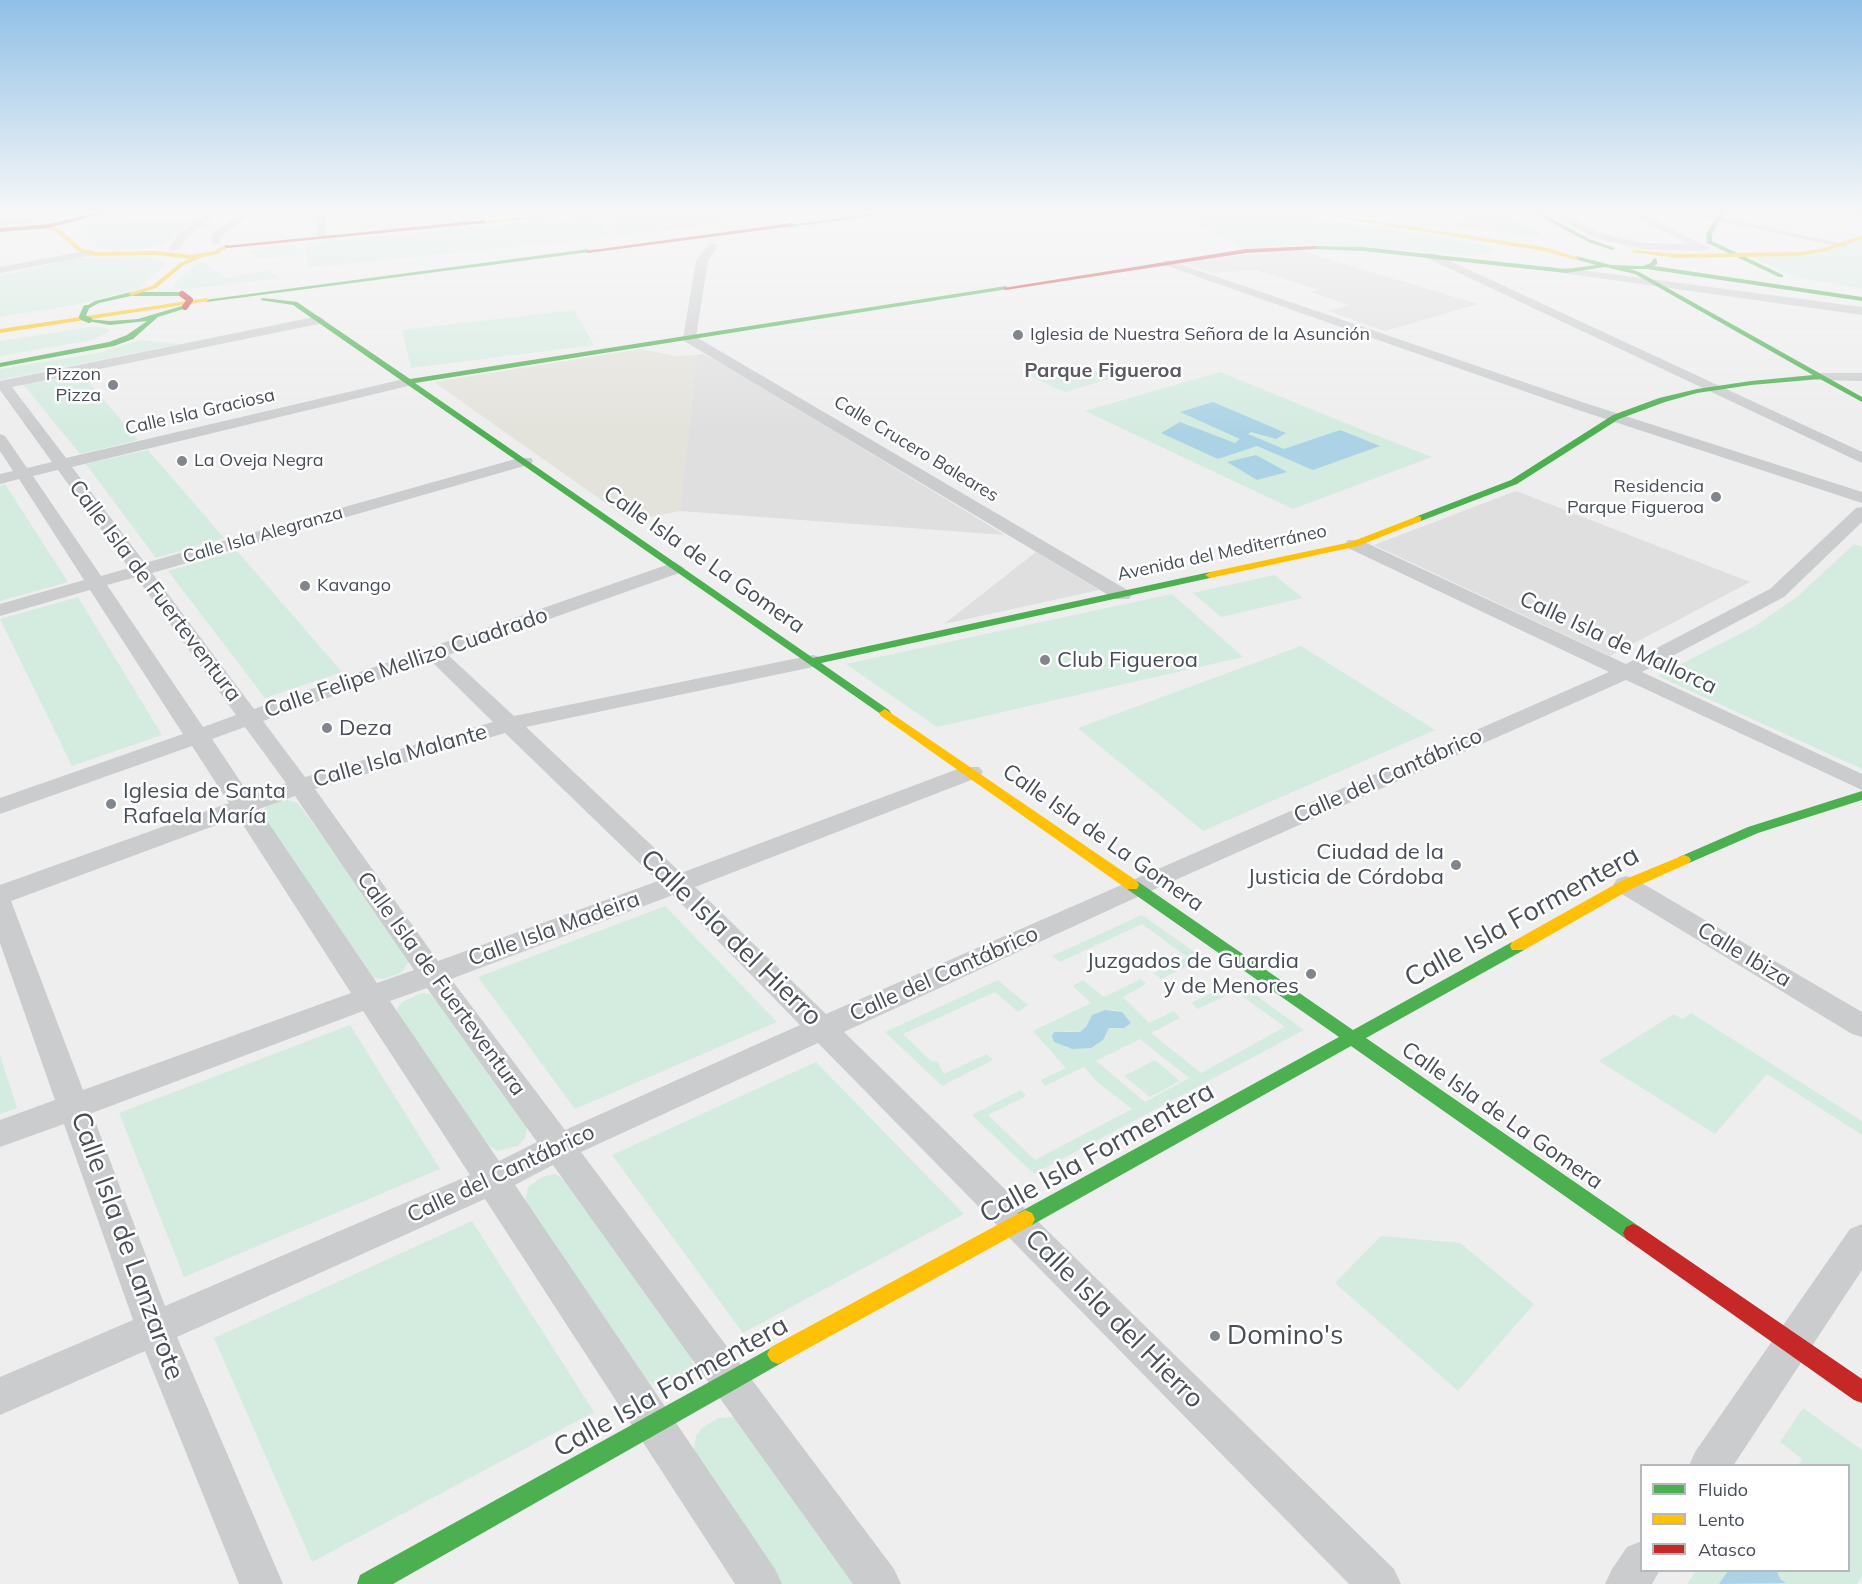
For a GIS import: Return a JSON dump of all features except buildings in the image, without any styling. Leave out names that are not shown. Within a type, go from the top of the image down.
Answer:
[{"type":"main road","points":[[0,365],[99,347],[138,332],[155,318],[174,296],[174,285]]},
{"type":"main road","points":[[174,296],[269,285]]},
{"type":"main road","points":[[0,326],[291,285]]},
{"type":"main road","points":[[0,332],[318,285]]},
{"type":"main road","points":[[0,338],[97,315],[131,294],[246,300],[348,285]]},
{"type":"main road","points":[[408,382],[1023,285]]},
{"type":"main road","points":[[1658,285],[1862,400]]},
{"type":"main road","points":[[1698,285],[1715,290]]},
{"type":"main road","points":[[1773,285],[1862,299]]},
{"type":"main road","points":[[1815,285],[1862,292]]},
{"type":"main road","name":"Calle Isla de La Gomera","points":[[246,300],[291,302],[319,320],[813,661],[1862,1392]]},
{"type":"main road","points":[[0,360],[104,340],[122,330],[118,325],[97,315]]},
{"type":"main road","points":[[0,320],[97,315],[155,318]]},
{"type":"main road","name":"Avenida del Mediterráneo","points":[[813,661],[1354,544],[1514,482],[1616,417],[1662,400],[1713,388],[1821,377]]},
{"type":"main road","name":"Calle Isla Formentera","points":[[369,1584],[731,1380],[1018,1224],[1626,885],[1753,830],[1862,795]]},
{"type":"street","points":[[689,338],[698,285]]},
{"type":"street","points":[[1229,285],[1862,498]]},
{"type":"street","points":[[1493,285],[1862,458]]},
{"type":"street","points":[[1676,285],[1862,311]]},
{"type":"street","points":[[2,384],[319,320]]},
{"type":"street","points":[[138,332],[150,339],[193,345]]},
{"type":"street","name":"Calle Crucero Baleares","points":[[689,338],[1122,595]]},
{"type":"street","points":[[1821,377],[1862,377]]},
{"type":"street","name":"Calle Isla Graciosa","points":[[0,479],[408,382]]},
{"type":"street","name":"Calle Isla de Fuerteventura","points":[[2,384],[250,717],[432,974],[879,1584]]},
{"type":"street","name":"Calle Isla de Fuerteventura","points":[[0,440],[198,736],[490,1181],[760,1584]]},
{"type":"street","name":"Calle Isla Alegranza","points":[[0,609],[525,461]]},
{"type":"street","points":[[1817,484],[1862,490]]},
{"type":"street","name":"Calle del Cantábrico","points":[[0,1396],[490,1181],[559,1147],[1137,887],[1624,673],[1777,593],[1862,512]]},
{"type":"street","name":"Calle Isla de Mallorca","points":[[1354,544],[1862,783]]},
{"type":"street","name":"Calle Felipe Mellizo Cuadrado","points":[[0,806],[675,567]]},
{"type":"street","name":"Calle Isla del Hierro","points":[[434,653],[677,884],[1379,1584]]},
{"type":"street","name":"Calle Isla Malante","points":[[0,895],[243,805],[510,724],[813,661]]},
{"type":"street","name":"Calle Isla Madeira","points":[[0,1134],[677,884],[971,772]]},
{"type":"street","name":"Calle Ibiza","points":[[1626,885],[1862,1026]]},
{"type":"street","name":"Calle Isla de Lanzarote","points":[[0,905],[76,1106],[154,1327],[261,1584]]},
{"type":"street","points":[[1710,1464],[1862,1240]]},
{"type":"street","points":[[1627,1584],[1640,1564]]},
{"type":"shaded area","points":[[1302,285],[1414,285],[1478,304],[1385,331],[1328,311],[1349,305],[1310,292],[1318,290]]},
{"type":"shaded area","points":[[641,349],[675,356],[697,355],[680,511],[631,521],[434,382]]},
{"type":"shaded area","points":[[703,354],[730,368],[1005,535],[680,511],[697,355]]},
{"type":"shaded area","points":[[1516,491],[1750,582],[1610,656],[1374,545]]},
{"type":"shaded area","points":[[1036,552],[1099,590],[944,624]]},
{"type":"green space","points":[[0,285],[144,285],[141,288],[76,305],[0,317]]},
{"type":"green space","points":[[174,285],[223,285],[189,289],[174,288]]},
{"type":"green space","points":[[1840,285],[1862,285],[1862,289]]},
{"type":"green space","points":[[574,310],[594,345],[411,368],[402,330]]},
{"type":"green space","points":[[103,327],[111,331],[92,340],[0,356],[0,341]]},
{"type":"green space","points":[[142,340],[178,344],[0,380],[0,369],[98,353]]},
{"type":"green space","points":[[1076,363],[1113,378],[1065,392],[1028,375]]},
{"type":"green space","points":[[1220,372],[1432,457],[1293,509],[1085,411]]},
{"type":"green space","points":[[81,373],[138,440],[80,454],[23,384]]},
{"type":"green space","points":[[148,450],[224,538],[156,558],[86,464]]},
{"type":"green space","points":[[5,484],[68,582],[0,601],[0,486]]},
{"type":"green space","points":[[1854,544],[1862,547],[1862,769],[1658,676],[1755,626],[1797,597]]},
{"type":"green space","points":[[237,551],[342,672],[265,698],[168,571]]},
{"type":"green space","points":[[1274,575],[1303,598],[1221,617],[1193,593]]},
{"type":"green space","name":"Club Figueroa","points":[[1172,594],[1243,657],[937,727],[846,664]]},
{"type":"green space","points":[[78,597],[162,735],[72,766],[0,619]]},
{"type":"green space","points":[[1301,646],[1435,730],[1203,831],[1078,728]]},
{"type":"green space","points":[[285,799],[298,803],[407,955],[409,961],[402,972],[384,979],[374,978],[264,818],[263,811],[267,806]]},
{"type":"green space","points":[[665,906],[777,1022],[575,1109],[478,977]]},
{"type":"green space","points":[[1142,915],[1203,958],[1161,979],[1154,973],[1187,957],[1142,924],[1060,962],[1052,956]]},
{"type":"green space","points":[[1141,979],[1146,984],[1123,997],[1149,1023],[1174,1011],[1180,1018],[1151,1033],[1201,1073],[1285,1027],[1235,991],[1198,1009],[1191,1003],[1236,981],[1304,1030],[1034,1174],[972,1115],[1021,1090],[1026,1096],[988,1115],[1035,1160],[1132,1109],[1096,1081],[1084,1067],[1045,1086],[1041,1080],[1066,1068],[1033,1031],[1091,1003],[1073,986],[1083,980],[1104,997]],"holes":[[[1112,1010],[1122,1012],[1124,1028],[1109,1028],[1105,1036],[1091,1048],[1066,1048],[1065,1031],[1080,1032],[1086,1027],[1092,1015]],[[1140,1039],[1189,1078],[1145,1102],[1096,1061]]]},
{"type":"green space","points":[[998,980],[1028,1005],[1018,1012],[995,992],[903,1034],[932,1062],[937,1061],[944,1074],[987,1054],[993,1060],[942,1086],[885,1032]]},
{"type":"green space","points":[[422,993],[433,995],[528,1126],[525,1138],[518,1146],[497,1151],[487,1144],[398,1017],[397,1009],[402,1002]]},
{"type":"green space","points":[[1691,1013],[1862,1121],[1862,1135],[1767,1074],[1715,1134],[1599,1061],[1674,1014],[1683,1019]]},
{"type":"green space","points":[[350,1025],[440,1169],[184,1277],[119,1113]]},
{"type":"green space","points":[[0,1055],[17,1108],[0,1114]]},
{"type":"green space","points":[[1155,1060],[1180,1081],[1150,1097],[1124,1076]]},
{"type":"green space","points":[[816,1062],[964,1214],[743,1333],[612,1155]]},
{"type":"green space","points":[[555,1174],[568,1182],[689,1349],[693,1364],[685,1376],[673,1385],[657,1386],[644,1379],[525,1202],[528,1187],[542,1177]]},
{"type":"green space","points":[[472,1221],[594,1412],[312,1562],[214,1338]]},
{"type":"green space","points":[[1381,1236],[1460,1243],[1534,1304],[1458,1391],[1335,1283]]},
{"type":"green space","points":[[1803,1408],[1862,1450],[1862,1576],[1857,1584],[1687,1584],[1695,1572],[1850,1572],[1850,1464],[1800,1464],[1802,1459],[1780,1442]]},
{"type":"green space","points":[[733,1417],[742,1421],[858,1584],[781,1584],[700,1464],[694,1449],[696,1436],[702,1428],[718,1418]]},
{"type":"water","points":[[1213,402],[1286,433],[1276,439],[1251,432],[1248,434],[1284,449],[1340,430],[1380,446],[1313,470],[1257,446],[1218,459],[1161,433],[1180,422],[1235,443],[1240,439],[1180,412]]},
{"type":"water","points":[[1256,455],[1287,472],[1257,480],[1227,462]]},
{"type":"water","points":[[1105,1010],[1122,1012],[1131,1023],[1124,1028],[1109,1028],[1103,1040],[1091,1048],[1072,1049],[1054,1042],[1052,1036],[1054,1032],[1080,1032],[1086,1027],[1092,1015]]},
{"type":"water","points":[[1727,1572],[1777,1572],[1780,1579],[1786,1583],[1719,1584]]},
{"type":"traffic: fast","points":[[207,300],[324,285]]},
{"type":"traffic: fast","points":[[1658,285],[1862,400]]},
{"type":"traffic: fast","points":[[1767,285],[1862,299]]},
{"type":"traffic: fast","points":[[408,382],[1006,288]]},
{"type":"traffic: fast","points":[[86,308],[97,302],[131,294],[182,294]]},
{"type":"traffic: fast","points":[[263,300],[295,303],[319,320]]},
{"type":"traffic: fast","points":[[89,320],[110,323],[139,321],[185,307]]},
{"type":"traffic: fast","points":[[86,308],[82,317],[89,320]]},
{"type":"traffic: fast","points":[[0,365],[111,344],[130,337],[155,318]]},
{"type":"traffic: fast","points":[[319,320],[885,713]]},
{"type":"traffic: fast","points":[[1418,519],[1514,482],[1616,417],[1662,400],[1697,391],[1751,383],[1821,377]]},
{"type":"traffic: fast","points":[[813,661],[1210,575]]},
{"type":"traffic: fast","points":[[1684,860],[1753,830],[1862,795]]},
{"type":"traffic: fast","points":[[1132,885],[1633,1233]]},
{"type":"traffic: fast","points":[[1025,1219],[1518,946]]},
{"type":"traffic: fast","points":[[369,1584],[778,1354]]},
{"type":"traffic: slow","points":[[131,294],[157,285]]},
{"type":"traffic: slow","points":[[0,331],[207,300]]},
{"type":"traffic: slow","points":[[1210,575],[1354,544],[1418,519]]},
{"type":"traffic: slow","points":[[885,713],[1132,885]]},
{"type":"traffic: slow","points":[[1518,946],[1626,885],[1684,860]]},
{"type":"traffic: slow","points":[[778,1354],[1025,1219]]},
{"type":"traffic: jam","points":[[1006,288],[1026,285]]},
{"type":"traffic: jam","points":[[182,294],[190,300],[185,307]]},
{"type":"traffic: jam","points":[[1633,1233],[1862,1392]]},
{"type":"place","name":"Iglesia de Nuestra Señora de la Asunción","points":[[1018,335]]},
{"type":"place","name":"Pizzon Pizza","points":[[113,385]]},
{"type":"place","name":"La Oveja Negra","points":[[182,461]]},
{"type":"place","name":"Residencia Parque Figueroa","points":[[1716,497]]},
{"type":"place","name":"Kavango","points":[[305,586]]},
{"type":"place","name":"Club Figueroa","points":[[1045,660]]},
{"type":"place","name":"Deza","points":[[327,728]]},
{"type":"place","name":"Iglesia de Santa Rafaela María","points":[[111,804]]},
{"type":"place","name":"Ciudad de la Justicia de Córdoba","points":[[1456,865]]},
{"type":"place","name":"Juzgados de Guardia y de Menores","points":[[1311,974]]},
{"type":"place","name":"Domino's","points":[[1215,1336]]},
{"type":"district","name":"Parque Figueroa","points":[[1103,371]]}]
